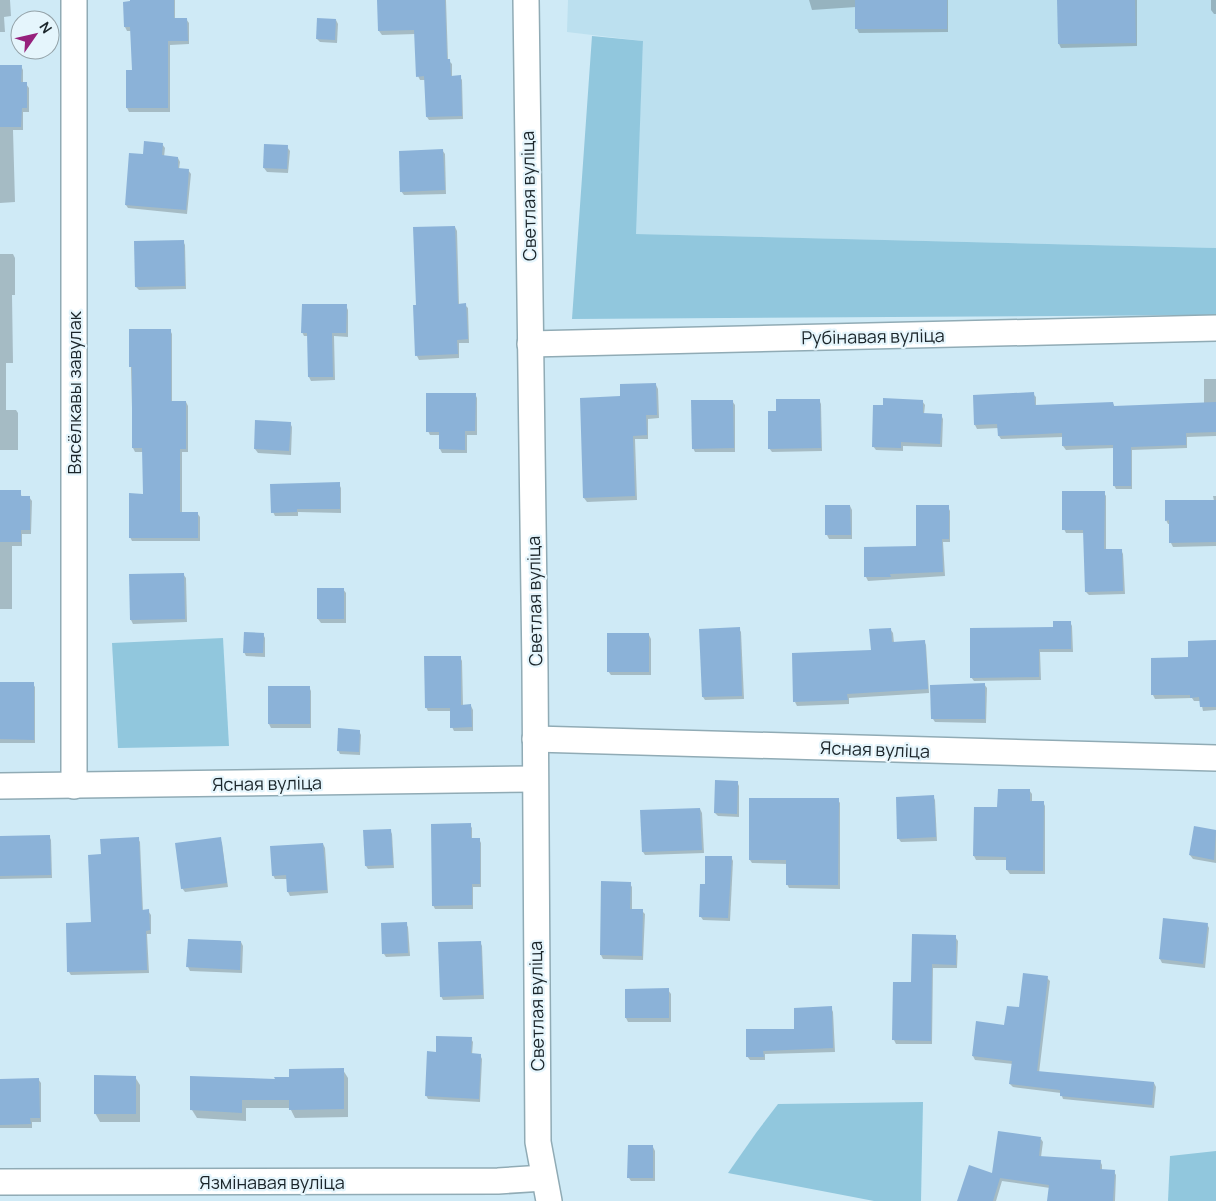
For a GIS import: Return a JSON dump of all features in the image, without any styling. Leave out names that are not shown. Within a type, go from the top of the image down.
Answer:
[{"type":"street","name":"Вясёлкавы завулак","points":[[74,0],[74,786]]},
{"type":"street","name":"Светлая вуліца","points":[[526,0],[538,1142],[546,1190]]},
{"type":"street","name":"Рубінавая вуліца","points":[[530,344],[1216,328]]},
{"type":"street","name":"Ясная вуліца","points":[[535,739],[1216,758]]},
{"type":"street","name":"Ясная вуліца","points":[[0,786],[534,779]]},
{"type":"street","name":"Язмінавая вуліца","points":[[0,1182],[488,1181],[546,1190]]},
{"type":"shaded area","points":[[568,0],[1216,0],[1216,248],[635,234],[643,41],[567,32]]},
{"type":"shaded area","points":[[592,36],[643,41],[636,234],[1216,248],[1216,315],[572,319]]},
{"type":"shaded area","points":[[223,638],[229,746],[118,748],[112,643]]},
{"type":"shaded area","points":[[923,1102],[921,1201],[874,1201],[728,1173],[778,1104]]},
{"type":"shaded area","points":[[1216,1151],[1216,1201],[1168,1201],[1170,1156]]},
{"type":"building","points":[[130,0],[174,0],[174,18],[187,18],[188,41],[168,41],[168,108],[126,108],[126,70],[132,70],[130,27],[124,27],[123,2]]},
{"type":"building","points":[[377,0],[445,0],[447,59],[450,59],[451,76],[461,75],[462,116],[426,117],[424,76],[416,77],[414,30],[378,31]]},
{"type":"building","points":[[855,0],[947,0],[947,29],[855,29]]},
{"type":"building","points":[[1057,0],[1135,0],[1136,43],[1058,44]]},
{"type":"building","points":[[317,18],[336,19],[335,40],[316,39]]},
{"type":"building","points":[[0,65],[22,65],[21,82],[27,82],[27,108],[22,108],[21,127],[0,127]]},
{"type":"building","points":[[144,141],[163,143],[162,155],[178,157],[178,168],[189,169],[186,210],[125,205],[129,153],[143,154]]},
{"type":"building","points":[[264,144],[288,145],[287,169],[263,168]]},
{"type":"building","points":[[443,149],[445,190],[400,192],[399,151]]},
{"type":"building","points":[[455,226],[458,304],[466,303],[468,339],[457,340],[458,354],[415,356],[413,305],[416,305],[413,227]]},
{"type":"building","points":[[184,240],[185,286],[135,287],[134,241]]},
{"type":"building","points":[[302,304],[347,304],[346,333],[332,333],[333,377],[308,377],[307,333],[301,333]]},
{"type":"building","points":[[129,329],[171,329],[171,401],[186,401],[186,449],[180,449],[180,512],[198,512],[198,538],[129,538],[129,493],[143,494],[142,448],[132,448],[132,367],[129,367]]},
{"type":"building","points":[[656,383],[657,415],[646,415],[647,435],[633,436],[635,496],[583,498],[580,398],[620,396],[620,384]]},
{"type":"building","points":[[1034,392],[1035,405],[1113,402],[1114,406],[1216,402],[1216,432],[1186,433],[1186,445],[1131,447],[1131,486],[1113,486],[1113,445],[1062,446],[1062,433],[998,436],[997,424],[974,425],[973,395]]},
{"type":"building","points":[[426,393],[476,393],[475,431],[465,431],[465,450],[439,449],[439,432],[426,432]]},
{"type":"building","points":[[883,398],[923,400],[923,413],[942,414],[940,444],[901,442],[901,448],[872,447],[873,405],[883,405]]},
{"type":"building","points":[[776,399],[820,399],[821,448],[768,449],[768,411],[776,411]]},
{"type":"building","points":[[691,400],[733,400],[734,448],[692,449]]},
{"type":"building","points":[[255,420],[291,422],[289,451],[254,449]]},
{"type":"building","points":[[340,482],[340,509],[297,509],[297,512],[271,513],[270,484]]},
{"type":"building","points":[[0,490],[21,490],[21,496],[30,496],[30,530],[21,530],[21,542],[0,542]]},
{"type":"building","points":[[1062,491],[1105,491],[1104,549],[1122,549],[1123,591],[1085,592],[1083,530],[1062,530]]},
{"type":"building","points":[[1165,500],[1216,500],[1216,542],[1169,543],[1169,520],[1165,521]]},
{"type":"building","points":[[825,505],[850,505],[851,535],[825,535]]},
{"type":"building","points":[[916,505],[949,505],[949,539],[942,539],[943,572],[890,574],[891,577],[864,577],[864,547],[916,546]]},
{"type":"building","points":[[184,573],[185,619],[130,620],[129,574]]},
{"type":"building","points":[[317,588],[344,588],[344,619],[317,619]]},
{"type":"building","points":[[1053,621],[1071,621],[1071,649],[1039,649],[1039,677],[970,678],[970,628],[1053,627]]},
{"type":"building","points":[[740,627],[742,696],[702,697],[699,629]]},
{"type":"building","points":[[891,628],[892,642],[925,640],[928,689],[847,694],[848,700],[793,702],[792,653],[871,650],[869,629]]},
{"type":"building","points":[[244,632],[264,633],[263,653],[243,653]]},
{"type":"building","points":[[607,633],[649,633],[649,672],[607,672]]},
{"type":"building","points":[[1216,640],[1216,707],[1200,707],[1199,697],[1190,698],[1190,695],[1151,695],[1151,658],[1188,657],[1188,641]]},
{"type":"building","points":[[424,656],[461,656],[461,705],[471,704],[472,727],[450,728],[450,708],[425,708]]},
{"type":"building","points":[[0,682],[34,682],[34,740],[0,739]]},
{"type":"building","points":[[985,683],[985,719],[931,719],[930,685]]},
{"type":"building","points":[[268,686],[310,686],[310,724],[268,724]]},
{"type":"building","points":[[338,728],[360,730],[359,752],[337,751]]},
{"type":"building","points":[[715,780],[738,781],[737,814],[714,813]]},
{"type":"building","points":[[998,789],[1030,789],[1030,801],[1044,801],[1043,871],[1006,870],[1006,857],[973,856],[974,807],[997,807]]},
{"type":"building","points":[[934,795],[936,837],[897,839],[896,797]]},
{"type":"building","points":[[749,798],[839,798],[838,885],[786,885],[786,860],[749,860]]},
{"type":"building","points":[[700,808],[702,850],[642,852],[640,810]]},
{"type":"building","points":[[471,823],[471,838],[480,838],[480,884],[472,884],[472,905],[432,906],[431,824]]},
{"type":"building","points":[[1194,826],[1216,830],[1214,860],[1189,855]]},
{"type":"building","points":[[391,829],[393,865],[365,866],[363,830]]},
{"type":"building","points":[[50,835],[51,875],[0,876],[0,836]]},
{"type":"building","points":[[139,837],[142,910],[149,909],[150,930],[146,931],[147,970],[67,972],[66,923],[91,922],[88,855],[101,854],[100,839]]},
{"type":"building","points":[[221,837],[227,883],[181,889],[175,843]]},
{"type":"building","points":[[323,843],[327,890],[287,892],[286,875],[272,876],[270,846]]},
{"type":"building","points":[[705,856],[732,856],[728,918],[699,917],[700,884],[705,884]]},
{"type":"building","points":[[601,881],[631,882],[630,909],[643,909],[642,956],[600,955]]},
{"type":"building","points":[[1163,918],[1208,923],[1203,964],[1159,959]]},
{"type":"building","points":[[407,922],[408,953],[382,954],[381,923]]},
{"type":"building","points":[[912,934],[956,935],[956,965],[932,964],[931,1041],[892,1040],[893,982],[911,982]]},
{"type":"building","points":[[188,939],[241,941],[240,970],[186,967]]},
{"type":"building","points":[[481,941],[483,995],[440,997],[438,942]]},
{"type":"building","points":[[1023,973],[1048,976],[1037,1071],[1154,1082],[1152,1105],[1060,1096],[1060,1090],[1009,1084],[1012,1061],[972,1056],[976,1021],[1004,1025],[1007,1006],[1019,1007]]},
{"type":"building","points":[[669,988],[669,1018],[625,1018],[625,989]]},
{"type":"building","points":[[832,1006],[833,1048],[763,1051],[764,1057],[746,1057],[746,1029],[794,1029],[794,1008]]},
{"type":"building","points":[[436,1036],[472,1037],[471,1053],[481,1054],[479,1099],[425,1096],[427,1051],[436,1052]]},
{"type":"building","points":[[344,1068],[344,1109],[289,1110],[289,1100],[242,1100],[242,1113],[190,1110],[190,1076],[275,1079],[274,1077],[289,1077],[289,1069]]},
{"type":"building","points":[[94,1075],[136,1076],[136,1114],[94,1114]]},
{"type":"building","points":[[39,1078],[40,1118],[30,1118],[31,1124],[0,1125],[0,1079]]},
{"type":"building","points":[[998,1131],[1041,1137],[1039,1156],[1101,1160],[1100,1169],[1115,1170],[1113,1201],[1047,1201],[1049,1185],[1000,1178],[993,1201],[957,1201],[969,1165],[992,1173]]},
{"type":"building","points":[[628,1145],[653,1145],[653,1178],[627,1178]]}]
